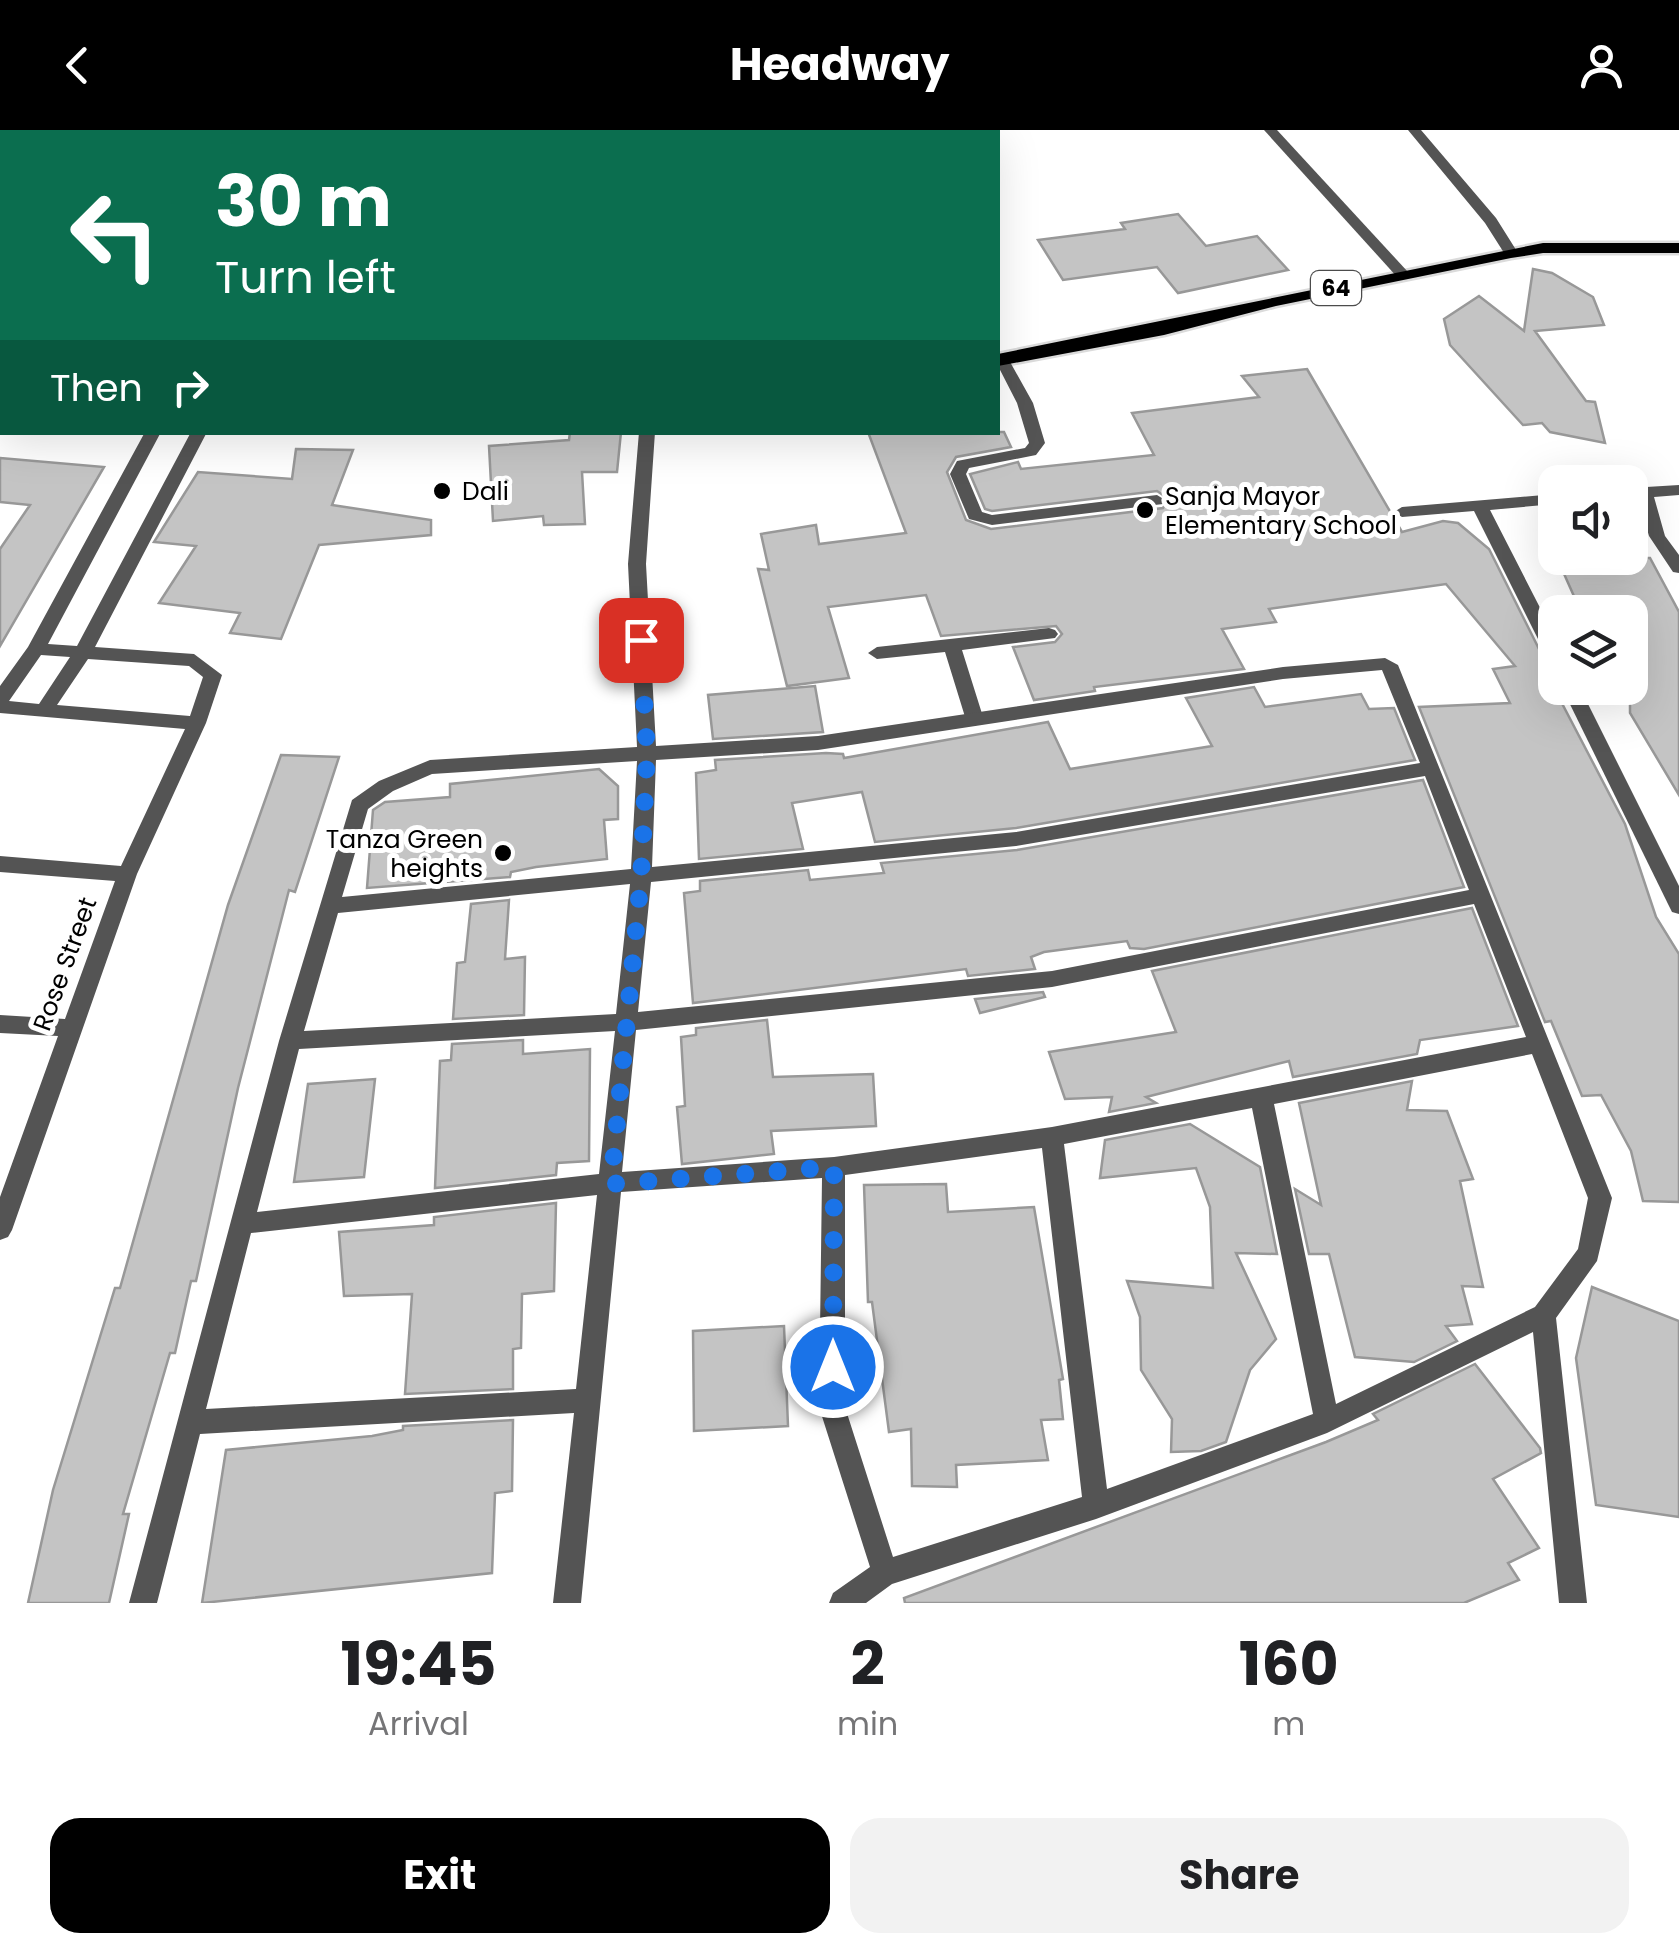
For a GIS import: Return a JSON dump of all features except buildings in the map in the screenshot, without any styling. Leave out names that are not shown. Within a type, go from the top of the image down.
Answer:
[{"type":"main road","name":"64","points":[[1000,360],[1164,329],[1512,253],[1544,248],[1679,248]]},
{"type":"street","points":[[1270,130],[1403,275]]},
{"type":"street","points":[[1414,130],[1512,253]]},
{"type":"street","points":[[1000,360],[1030,416],[1037,443],[1030,452],[964,464],[958,474],[975,515],[992,520],[1157,500]]},
{"type":"street","points":[[151,435],[36,649],[0,703],[43,712],[197,724]]},
{"type":"street","points":[[43,712],[83,652],[196,435]]},
{"type":"street","points":[[568,1603],[641,878],[647,754],[637,564],[648,435]]},
{"type":"street","points":[[1648,492],[1679,490]]},
{"type":"street","points":[[1402,512],[1538,500]]},
{"type":"street","points":[[1479,505],[1538,621]]},
{"type":"street","points":[[1648,515],[1679,568]]},
{"type":"street","points":[[877,653],[1049,634]]},
{"type":"street","points":[[952,646],[975,720]]},
{"type":"street","points":[[36,649],[83,652]]},
{"type":"street","name":"Rose Street","points":[[0,1230],[6,1196],[127,874],[197,724],[213,675],[194,660],[83,652]]},
{"type":"street","points":[[142,1603],[193,1422],[290,1041],[330,906],[360,806],[386,786],[430,767],[818,743],[1282,673],[1386,664],[1392,668],[1478,896],[1600,1198],[1590,1253],[1544,1315],[1327,1420],[1096,1506],[885,1573],[843,1603]]},
{"type":"street","points":[[1579,705],[1679,906]]},
{"type":"street","points":[[330,906],[1016,838],[1432,768]]},
{"type":"street","points":[[0,864],[127,874]]},
{"type":"street","points":[[290,1041],[626,1022],[1052,979],[1478,896]]},
{"type":"street","points":[[0,1024],[70,1028]]},
{"type":"street","points":[[242,1224],[611,1184],[834,1167],[1052,1136],[1537,1044]]},
{"type":"street","points":[[1261,1097],[1327,1420]]},
{"type":"street","points":[[1052,1136],[1096,1506]]},
{"type":"street","points":[[834,1167],[832,1407],[885,1573]]},
{"type":"street","points":[[1544,1315],[1570,1602]]},
{"type":"street","points":[[193,1422],[588,1400]]},
{"type":"place","name":"Dali","points":[[442,491]]},
{"type":"place","name":"Sanja Mayor Elementary School","points":[[1145,510]]},
{"type":"place","name":"Tanza Green heights","points":[[503,853]]},
{"type":"route","points":[[641,640],[647,754],[641,878],[611,1184],[834,1167],[833,1367]]}]
